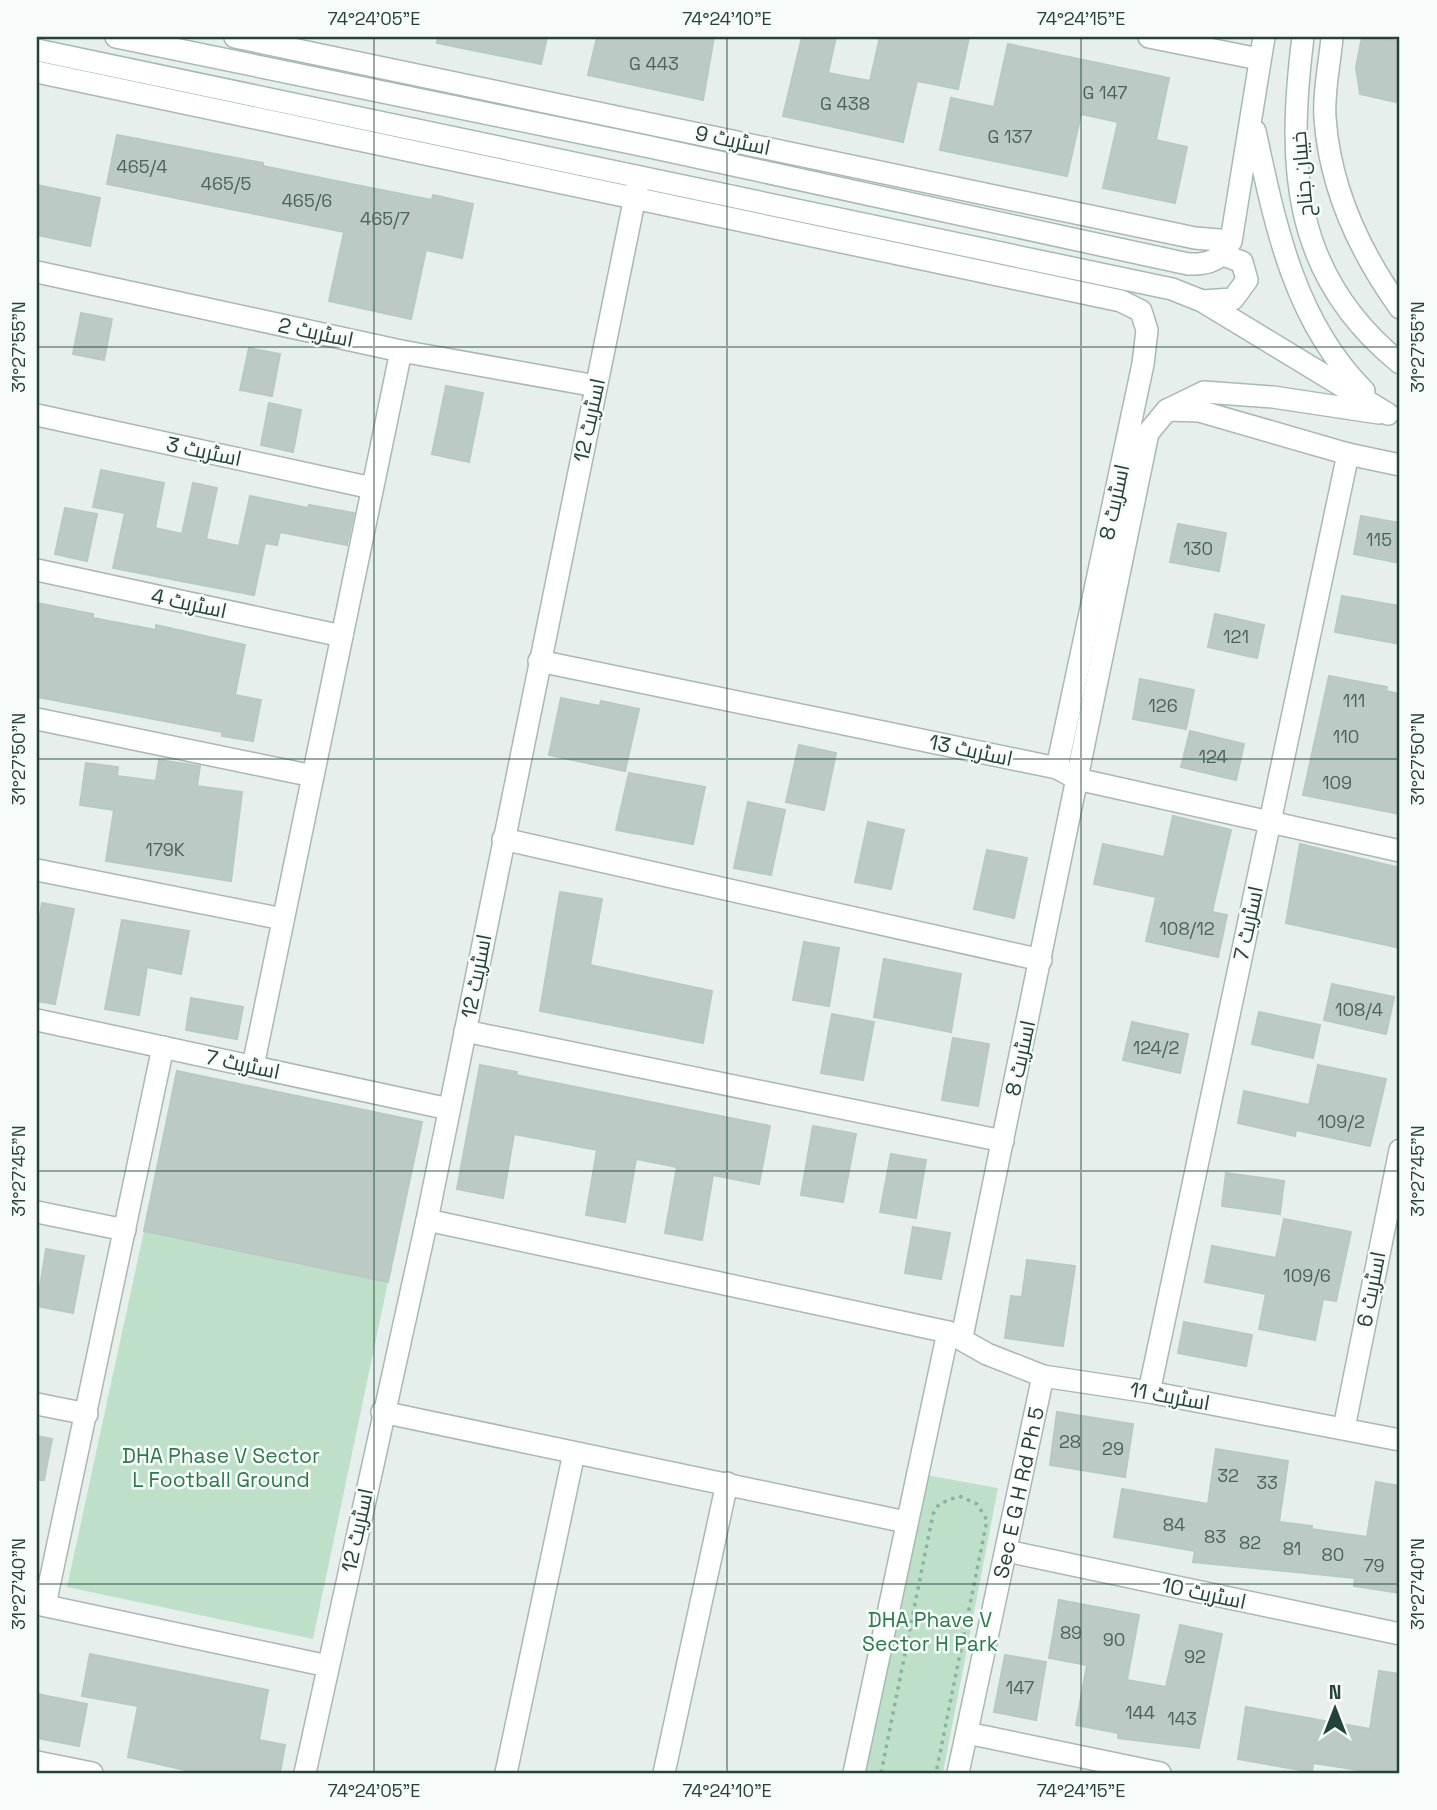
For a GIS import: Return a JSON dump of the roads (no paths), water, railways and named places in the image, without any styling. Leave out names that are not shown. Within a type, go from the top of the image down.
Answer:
[{"type":"street","points":[[116,37],[650,147],[1188,264],[1206,265],[1227,248],[1242,262],[1247,280],[1233,299],[1202,301]]},
{"type":"street","name":"اسٹریٹ 9","points":[[235,37],[1195,238],[1227,248]]},
{"type":"street","points":[[1149,37],[1259,59]]},
{"type":"street","name":"خیبان جناح","points":[[1227,248],[1253,118],[1264,37]]},
{"type":"street","name":"خیبان جناح","points":[[1303,37],[1298,91],[1297,156],[1300,195],[1309,239],[1329,285],[1384,350],[1400,363]]},
{"type":"street","points":[[1332,37],[1325,117],[1335,178],[1358,242],[1400,308]]},
{"type":"street","points":[[37,50],[1172,289],[1202,301],[1394,418]]},
{"type":"street","name":"اسٹریٹ 8","points":[[37,72],[1133,306],[1141,312],[1147,330],[1136,400],[1058,768]]},
{"type":"street","name":"خیبان جناح","points":[[1253,118],[1278,236],[1294,283],[1344,371],[1394,418]]},
{"type":"street","name":"اسٹریٹ 12","points":[[305,1773],[382,1412],[427,1220],[639,177]]},
{"type":"street","name":"اسٹریٹ 2","points":[[37,272],[401,351],[596,386]]},
{"type":"street","points":[[253,1066],[401,351]]},
{"type":"street","points":[[1167,410],[1204,393],[1273,397],[1394,418]]},
{"type":"street","points":[[1167,410],[1199,411],[1348,454],[1400,465]]},
{"type":"street","name":"اسٹریٹ 8","points":[[854,1773],[906,1522],[1003,1141],[1147,433],[1167,410]]},
{"type":"street","name":"اسٹریٹ 3","points":[[37,415],[372,488]]},
{"type":"street","name":"اسٹریٹ 7","points":[[1149,1392],[1348,454]]},
{"type":"street","name":"اسٹریٹ 4","points":[[37,570],[342,635]]},
{"type":"street","name":"اسٹریٹ 13","points":[[539,661],[1058,768],[1077,779],[1400,851]]},
{"type":"street","points":[[37,719],[313,776]]},
{"type":"street","points":[[503,839],[1041,960]]},
{"type":"street","points":[[37,870],[284,919]]},
{"type":"street","name":"اسٹریٹ 7","points":[[37,1020],[449,1109]]},
{"type":"street","points":[[465,1031],[1003,1141]]},
{"type":"street","points":[[163,1047],[87,1414],[41,1604],[328,1666]]},
{"type":"street","name":"اسٹریٹ 6","points":[[1344,1428],[1391,1236],[1400,1150]]},
{"type":"street","points":[[37,1212],[125,1230]]},
{"type":"street","points":[[427,1220],[955,1334]]},
{"type":"street","name":"اسٹریٹ 11","points":[[955,1334],[987,1354],[1043,1376],[1149,1392],[1400,1440]]},
{"type":"street","name":"Sec E G H Rd Ph 5","points":[[958,1773],[1043,1376]]},
{"type":"street","points":[[37,1404],[87,1414]]},
{"type":"street","points":[[382,1412],[906,1522]]},
{"type":"street","points":[[506,1773],[574,1452]]},
{"type":"street","points":[[664,1773],[727,1483]]},
{"type":"street","name":"اسٹریٹ 10","points":[[1007,1551],[1400,1634]]},
{"type":"street","points":[[967,1733],[1160,1773]]},
{"type":"street","points":[[37,1762],[92,1773]]},
{"type":"park label","name":"DHA Phase V Sector L Football Ground","points":[[221,1467]]},
{"type":"park label","name":"DHA Phave V Sector H Park","points":[[930,1631]]}]
